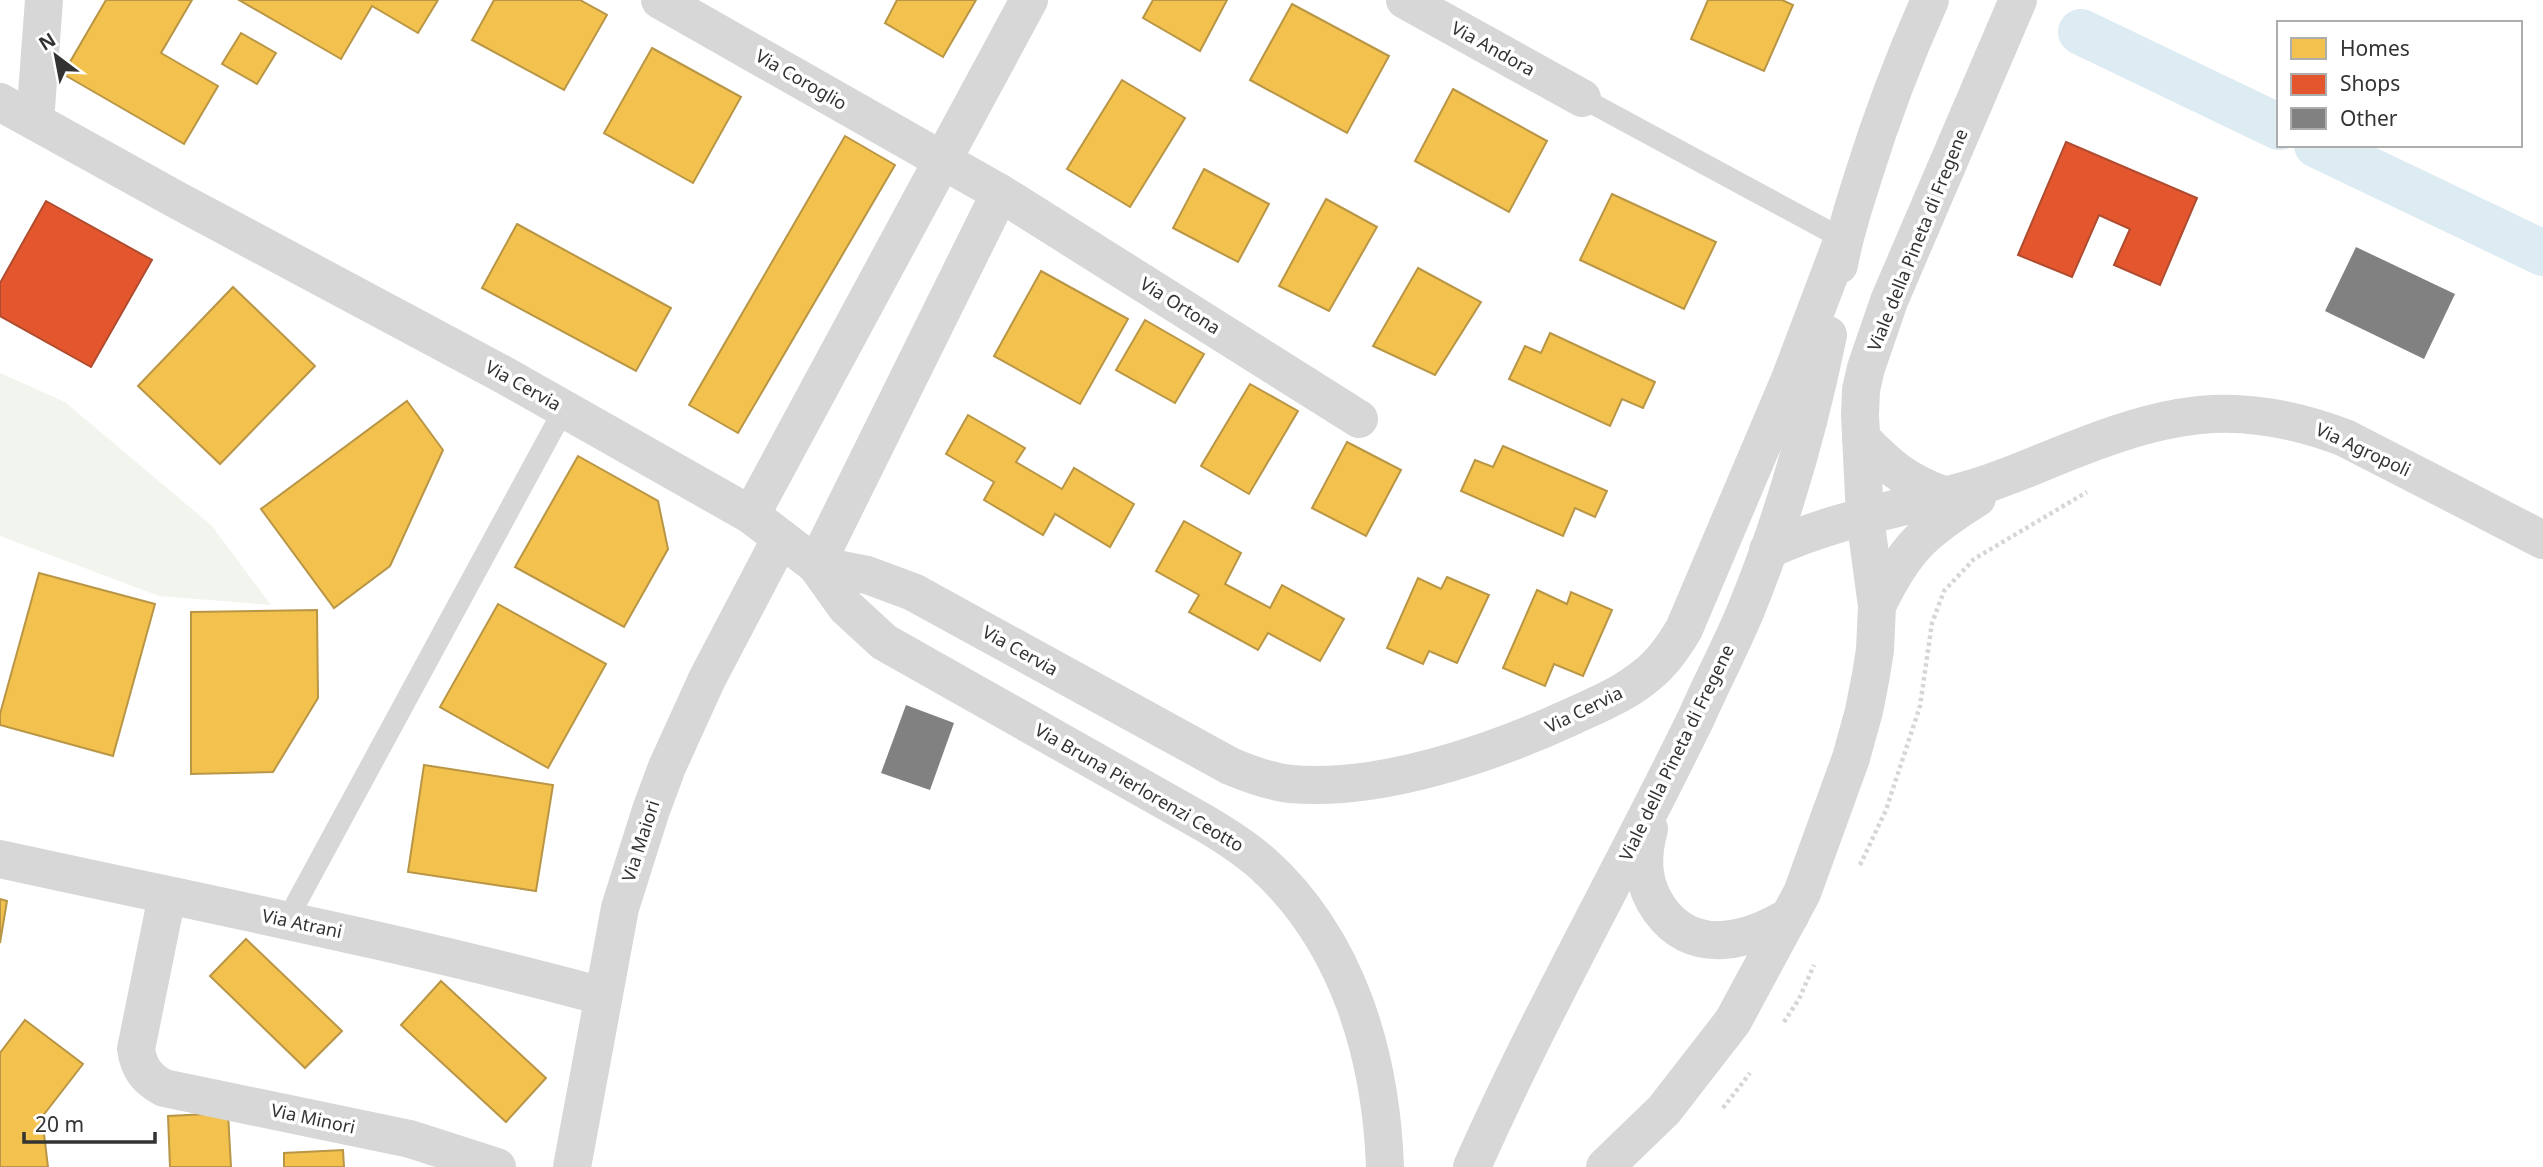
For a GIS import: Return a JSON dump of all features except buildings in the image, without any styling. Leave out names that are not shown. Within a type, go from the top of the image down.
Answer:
[{"type":"street","points":[[34,121],[44,0]]},
{"type":"street","name":"Via Coroglio","points":[[660,0],[1000,193]]},
{"type":"street","points":[[751,514],[1029,0]]},
{"type":"street","name":"Via Andora","points":[[1405,0],[1581,98]]},
{"type":"street","name":"Viale della Pineta di Fregene","points":[[1472,1167],[1505,1094],[1657,796],[1737,631],[1784,503],[1819,376],[1843,239],[1885,111],[1930,0]]},
{"type":"street","name":"Viale della Pineta di Fregene","points":[[1605,1167],[1664,1110],[1715,1046],[1746,998],[1802,892],[1829,819],[1864,711],[1875,650],[1877,606],[1865,517],[1861,390],[1889,301],[2018,0]]},
{"type":"street","name":"Via Cervia","points":[[0,102],[564,409],[751,514],[816,565],[867,575],[913,592],[1230,766],[1289,784],[1345,783],[1385,778],[1467,756],[1531,735],[1610,699],[1647,675],[1678,640],[1790,379],[1843,239]]},
{"type":"street","points":[[816,565],[1000,193]]},
{"type":"street","name":"Via Ortona","points":[[1000,193],[1359,419]]},
{"type":"street","name":"Via Agropoli","points":[[2011,476],[2081,447],[2158,421],[2186,415],[2243,413],[2311,426],[2345,438],[2543,540]]},
{"type":"street","points":[[1861,438],[1910,481],[1946,496]]},
{"type":"street","points":[[1768,550],[1818,528],[1946,496],[2011,476]]},
{"type":"street","points":[[1877,606],[1901,561],[1927,532],[2011,476]]},
{"type":"street","name":"Via Maiori","points":[[572,1167],[602,996],[624,893],[667,767],[727,638],[781,538]]},
{"type":"street","name":"Via Bruna Pierlorenzi Ceotto","points":[[816,565],[846,607],[884,642],[1206,824],[1236,843],[1281,881],[1316,925],[1353,996],[1369,1051],[1383,1129],[1385,1167]]},
{"type":"street","points":[[1657,796],[1647,836],[1644,871],[1647,888],[1655,903],[1675,927],[1703,939],[1726,940],[1762,932],[1790,916]]},
{"type":"street","name":"Via Atrani","points":[[0,859],[496,967],[602,996]]},
{"type":"street","name":"Via Minori","points":[[167,896],[136,1049],[143,1072],[151,1081],[164,1088],[410,1139],[497,1167]]},
{"type":"lane","points":[[1581,98],[1843,239]]},
{"type":"lane","points":[[287,920],[564,409]]},
{"type":"shaded area","points":[[0,373],[65,402],[212,526],[271,605],[159,596],[0,536]]},
{"type":"waterway","points":[[2081,32],[2277,126]]},
{"type":"waterway","points":[[2321,147],[2543,253]]}]
